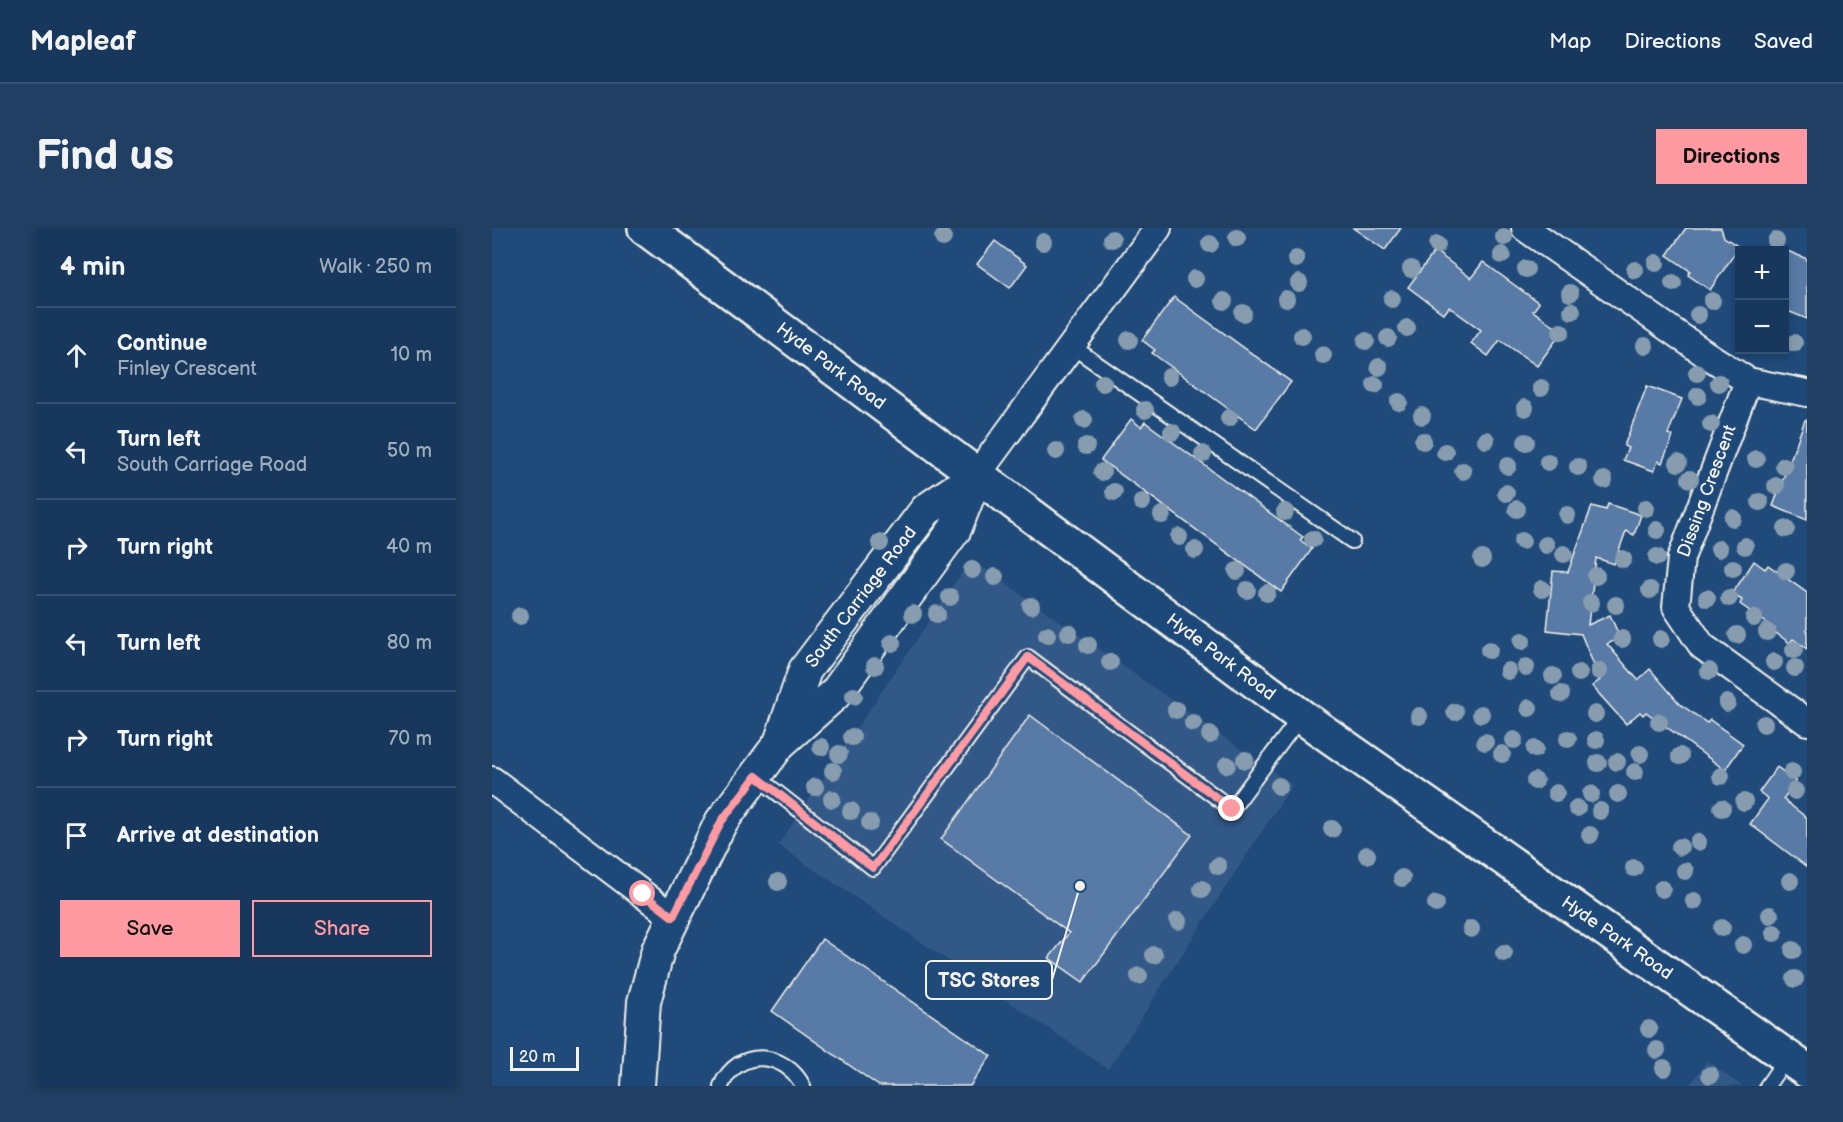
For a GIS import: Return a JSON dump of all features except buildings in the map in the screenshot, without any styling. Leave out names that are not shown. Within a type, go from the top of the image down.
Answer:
[{"type":"main road","name":"Hyde Park Road","points":[[645,228],[1301,716],[1797,1064]]},
{"type":"street","name":"South Carriage Road","points":[[638,1086],[644,1002],[658,950],[721,822],[780,743],[835,694],[955,529],[976,476],[1158,228]]},
{"type":"street","points":[[1525,228],[1704,353],[1748,381],[1807,393]]},
{"type":"street","name":"Dissing Crescent","points":[[1748,381],[1681,558],[1676,606],[1702,646],[1807,722]]},
{"type":"street","points":[[492,780],[673,917]]},
{"type":"lane","points":[[1070,345],[1352,541]]},
{"type":"lane","points":[[756,776],[873,868],[1028,657],[1232,809],[1301,716]]},
{"type":"lane","points":[[722,1086],[735,1067],[747,1060],[761,1057],[775,1059],[787,1065],[803,1086]]},
{"type":"lane","points":[[1767,1086],[1797,1064]]},
{"type":"shaded area","points":[[971,559],[1292,785],[1108,1069],[778,845]]},
{"type":"shaded area","points":[[1707,1061],[1742,1086],[1689,1086]]},
{"type":"place","name":"TSC Stores","points":[[1080,886]]},
{"type":"route","points":[[643,894],[673,917],[721,822],[756,776],[873,868],[1028,657],[1232,809]]}]
